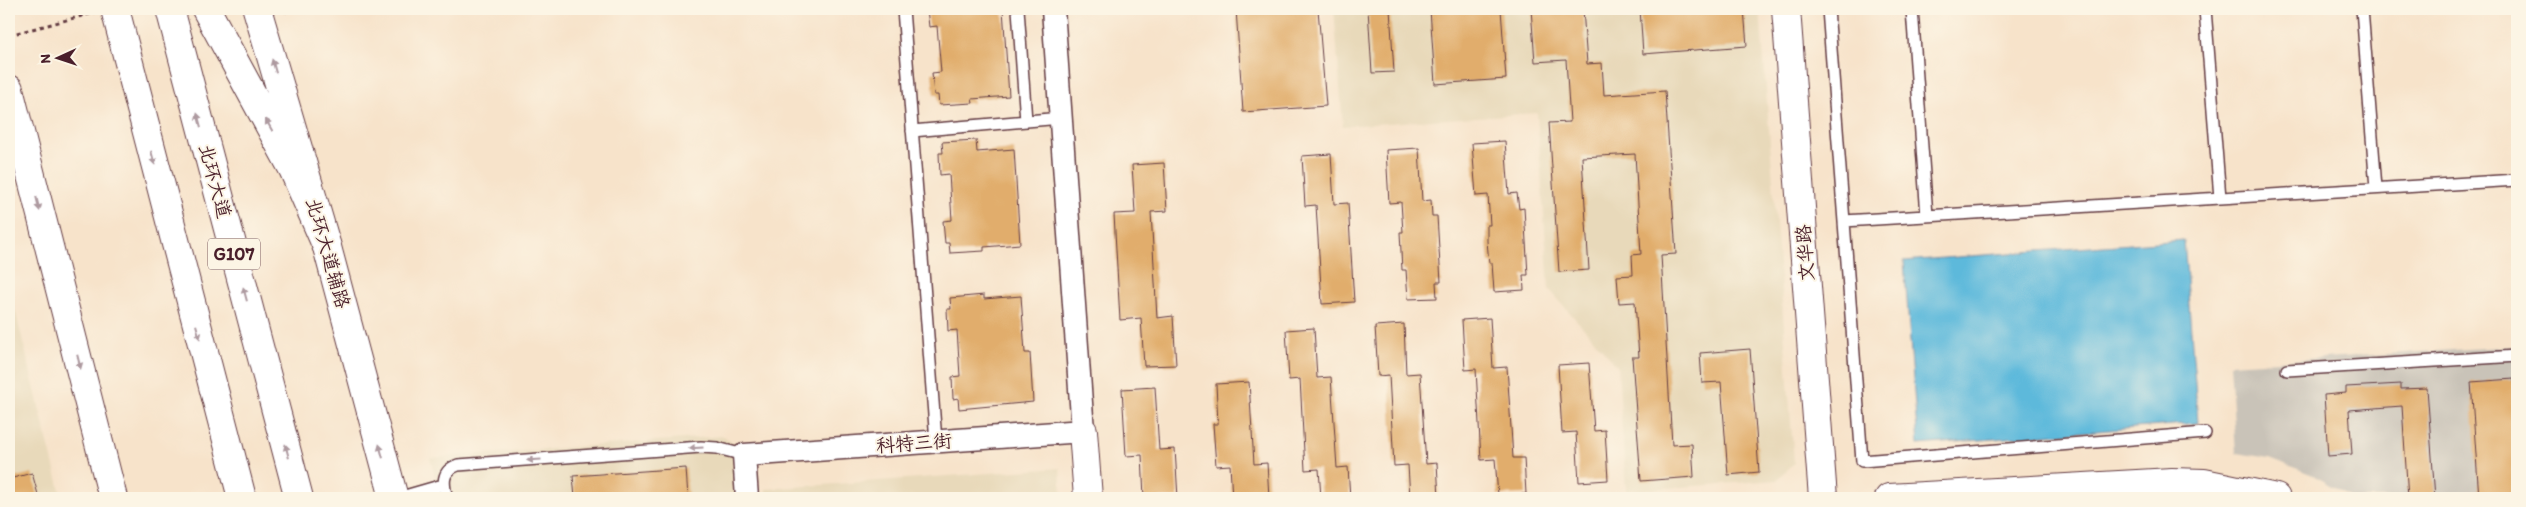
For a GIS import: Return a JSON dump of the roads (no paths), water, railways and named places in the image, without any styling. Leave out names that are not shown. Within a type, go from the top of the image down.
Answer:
[{"type":"main road","points":[[105,9],[135,87]]},
{"type":"main road","name":"G107","points":[[115,9],[242,498]]},
{"type":"main road","name":"北环大道","points":[[170,9],[299,498]]},
{"type":"main road","points":[[206,9],[293,170],[328,248]]},
{"type":"main road","name":"北环大道辅路","points":[[257,9],[328,248],[394,498]]},
{"type":"main road","name":"文华路","points":[[1786,9],[1823,498]]},
{"type":"main road","points":[[9,89],[17,159],[114,498]]},
{"type":"main road","points":[[1083,431],[1088,498]]},
{"type":"main road","points":[[1890,498],[2085,492],[2144,482],[2204,483],[2276,498]]},
{"type":"street","points":[[1053,9],[1083,431]]},
{"type":"street","name":"科特三街","points":[[744,455],[1083,431]]},
{"type":"street","points":[[744,455],[747,498]]},
{"type":"lane","points":[[903,9],[936,441]]},
{"type":"lane","points":[[1018,9],[1026,121]]},
{"type":"lane","points":[[1828,9],[1862,461],[2205,433]]},
{"type":"lane","points":[[1912,9],[1927,216]]},
{"type":"lane","points":[[2205,9],[2220,198]]},
{"type":"lane","points":[[2362,9],[2376,188]]},
{"type":"lane","points":[[912,131],[1061,118]]},
{"type":"lane","points":[[1844,221],[2517,180]]},
{"type":"lane","points":[[2287,370],[2517,356]]},
{"type":"lane","points":[[447,498],[443,485],[445,474],[452,467],[458,465],[701,447],[717,448],[744,455]]},
{"type":"lane","points":[[398,498],[443,485]]},
{"type":"water","points":[[2184,240],[2198,423],[1918,445],[1904,261]]}]
